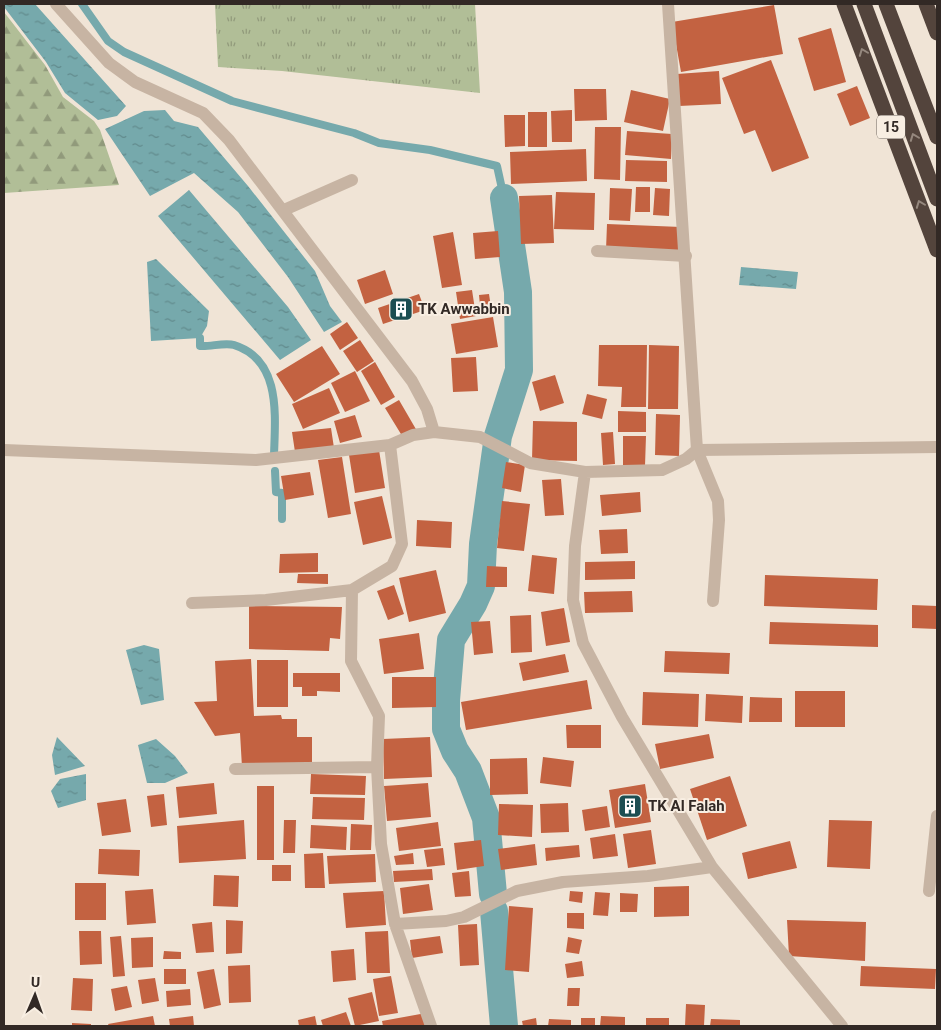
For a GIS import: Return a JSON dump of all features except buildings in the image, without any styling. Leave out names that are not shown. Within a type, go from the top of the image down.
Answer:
[{"type":"highway","name":"15","points":[[844,4],[937,250]]},
{"type":"highway","points":[[864,4],[937,199]]},
{"type":"highway","points":[[886,4],[937,137]]},
{"type":"highway","points":[[926,4],[937,32]]},
{"type":"street","points":[[56,4],[109,63],[135,82],[203,112],[229,140],[412,381],[427,409],[434,432]]},
{"type":"street","points":[[668,4],[686,256],[697,450],[718,501],[719,520],[713,601]]},
{"type":"street","points":[[284,210],[352,180]]},
{"type":"street","points":[[597,251],[686,256]]},
{"type":"street","points":[[4,450],[256,460],[390,445],[413,435],[434,432],[480,437],[530,463],[585,472],[662,470],[686,459],[697,450],[937,446]]},
{"type":"street","points":[[192,603],[266,600],[352,590],[392,566],[402,544],[390,445]]},
{"type":"street","points":[[585,472],[575,546],[573,600],[581,636],[622,717],[712,867],[842,1026]]},
{"type":"street","points":[[352,590],[351,661],[379,716],[376,766],[381,844],[395,924],[431,1026]]},
{"type":"street","points":[[235,769],[376,766]]},
{"type":"street","points":[[929,890],[937,816]]},
{"type":"street","points":[[395,924],[446,921],[464,917],[517,892],[563,882],[648,876],[712,867]]},
{"type":"green space","points":[[215,4],[475,4],[480,93],[282,71],[218,67]]},
{"type":"green space","points":[[4,12],[45,65],[63,97],[94,121],[100,130],[119,185],[4,193]]},
{"type":"water","points":[[4,4],[35,4],[126,106],[117,116],[98,120],[65,93],[46,62],[4,7]]},
{"type":"water","points":[[165,110],[174,121],[198,127],[248,186],[315,271],[330,306],[342,322],[324,332],[288,277],[238,212],[194,173],[150,196],[105,129],[144,111]]},
{"type":"water","points":[[189,190],[288,307],[311,340],[280,360],[158,216]]},
{"type":"water","points":[[156,259],[209,311],[207,326],[200,338],[151,341],[147,262]]},
{"type":"water","points":[[741,267],[798,272],[796,289],[739,285]]},
{"type":"water","points":[[144,645],[159,649],[164,700],[141,705],[126,650]]},
{"type":"water","points":[[57,737],[85,766],[55,775],[52,755]]},
{"type":"water","points":[[156,739],[175,756],[188,773],[165,783],[147,783],[138,745]]},
{"type":"water","points":[[86,774],[86,800],[58,808],[51,791],[60,779]]},
{"type":"waterway","points":[[82,4],[108,41],[124,52],[232,101],[354,133],[379,143],[430,150],[497,166],[504,198]]},
{"type":"waterway","points":[[493,894],[486,818],[468,771],[455,751],[446,729],[446,700],[451,640],[473,604],[481,586],[483,544],[498,436],[519,370],[518,292],[504,198]]},
{"type":"waterway","points":[[200,338],[200,346],[234,345],[250,352],[261,363],[268,376],[272,392],[275,424],[274,456]]},
{"type":"waterway","points":[[275,471],[276,492],[282,493],[282,519]]},
{"type":"waterway","points":[[494,911],[504,1026]]},
{"type":"place","name":"TK Awwabbin","points":[[401,309]]},
{"type":"place","name":"TK Al Falah","points":[[630,806]]}]
